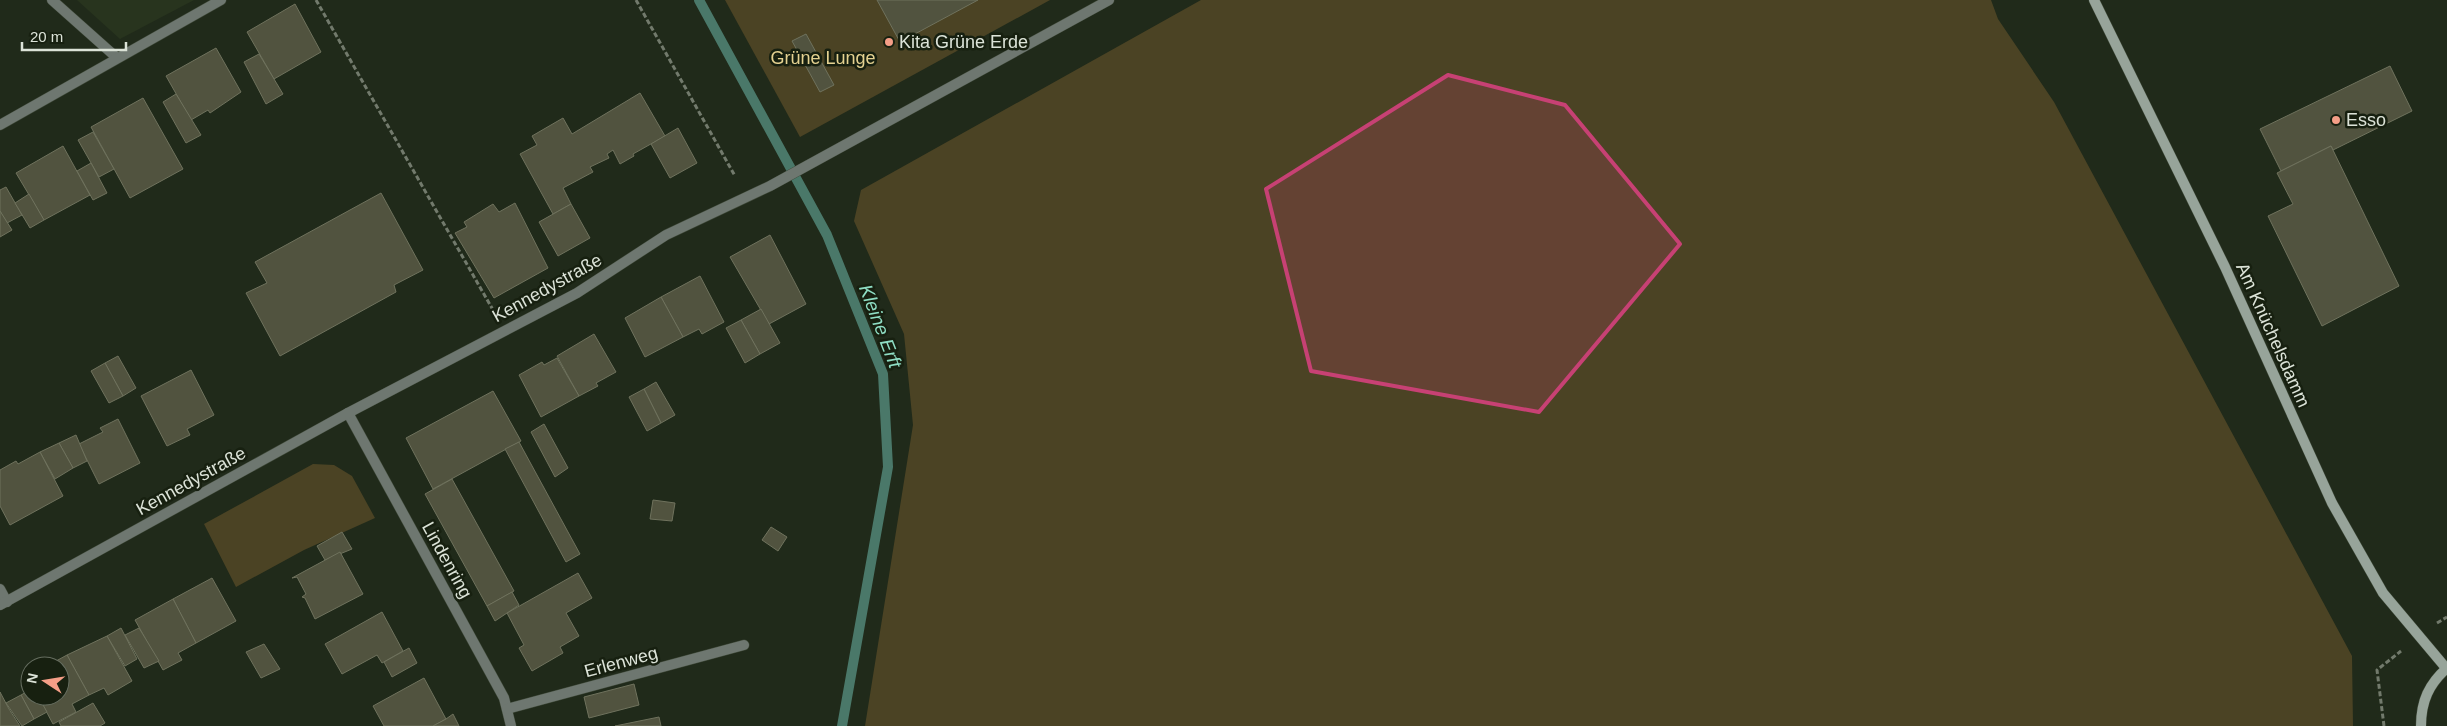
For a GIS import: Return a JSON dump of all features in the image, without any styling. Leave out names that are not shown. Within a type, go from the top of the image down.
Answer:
[{"type":"main road","name":"Am Knüchelsdamm","points":[[2094,0],[2225,267],[2332,503],[2383,592],[2447,668]]},
{"type":"main road","points":[[2421,726],[2422,703],[2431,684],[2447,668]]},
{"type":"street","points":[[52,0],[116,58]]},
{"type":"street","points":[[0,125],[221,0]]},
{"type":"street","name":"Kennedystraße","points":[[3,603],[348,413],[577,293],[666,235],[770,186],[1109,0]]},
{"type":"street","name":"Lindenring","points":[[348,413],[504,698],[511,726]]},
{"type":"street","points":[[0,589],[3,603]]},
{"type":"street","name":"Erlenweg","points":[[507,709],[744,645]]},
{"type":"path","points":[[316,0],[504,331]]},
{"type":"path","points":[[636,0],[746,197]]},
{"type":"path","points":[[2384,726],[2377,670],[2447,617]]},
{"type":"highlighted area","points":[[1448,75],[1565,105],[1680,244],[1539,412],[1311,371],[1266,189]]},
{"type":"shaded area","points":[[77,0],[194,0],[120,39]]},
{"type":"green space","name":"Grüne Lunge","points":[[725,0],[1050,0],[800,137]]},
{"type":"green space","points":[[1201,0],[1991,0],[1998,19],[2054,102],[2352,656],[2353,726],[865,726],[913,425],[904,334],[854,221],[861,190]]},
{"type":"green space","points":[[313,464],[334,465],[352,476],[375,518],[304,550],[236,587],[204,524]]},
{"type":"building","points":[[877,0],[978,0],[900,42]]},
{"type":"building","points":[[295,4],[321,52],[274,79],[247,32]]},
{"type":"building","points":[[806,34],[834,85],[820,92],[792,41]]},
{"type":"building","points":[[216,48],[241,92],[210,113],[208,110],[191,120],[166,76]]},
{"type":"building","points":[[259,54],[283,94],[266,104],[244,62]]},
{"type":"building","name":"Esso","points":[[2390,66],[2412,111],[2333,150],[2331,146],[2281,171],[2260,129]]},
{"type":"building","points":[[640,93],[665,136],[633,154],[634,156],[620,164],[613,150],[607,154],[609,158],[590,167],[593,172],[563,188],[571,204],[553,214],[520,154],[537,145],[532,136],[563,118],[572,134]]},
{"type":"building","points":[[176,94],[201,135],[186,143],[163,102]]},
{"type":"building","points":[[143,98],[183,169],[130,198],[91,127]]},
{"type":"building","points":[[678,128],[697,163],[670,178],[651,144]]},
{"type":"building","points":[[93,132],[114,169],[99,177],[78,140]]},
{"type":"building","points":[[63,146],[90,195],[44,220],[16,173]]},
{"type":"building","points":[[2331,146],[2399,286],[2322,326],[2268,216],[2293,204],[2277,173]]},
{"type":"building","points":[[91,163],[107,193],[93,200],[77,171]]},
{"type":"building","points":[[6,187],[22,215],[7,223],[0,211],[0,190]]},
{"type":"building","points":[[381,193],[423,270],[394,285],[396,292],[280,356],[246,293],[267,283],[255,262]]},
{"type":"building","points":[[29,194],[44,220],[30,228],[15,203]]},
{"type":"building","points":[[515,203],[548,268],[494,298],[455,233],[467,227],[464,222],[493,204],[499,212]]},
{"type":"building","points":[[571,204],[590,238],[558,256],[539,222]]},
{"type":"building","points":[[0,211],[12,230],[0,237]]},
{"type":"building","points":[[770,235],[806,304],[769,324],[730,257]]},
{"type":"building","points":[[700,276],[724,322],[702,334],[699,329],[683,337],[661,297]]},
{"type":"building","points":[[661,297],[683,337],[645,357],[625,318]]},
{"type":"building","points":[[761,309],[780,343],[760,354],[741,320]]},
{"type":"building","points":[[741,320],[760,354],[745,363],[726,328]]},
{"type":"building","points":[[594,334],[616,372],[596,383],[598,386],[579,396],[557,356]]},
{"type":"building","points":[[118,356],[136,388],[123,396],[105,363]]},
{"type":"building","points":[[557,358],[579,396],[541,417],[519,375],[542,362],[544,365]]},
{"type":"building","points":[[105,363],[123,396],[109,403],[91,371]]},
{"type":"building","points":[[191,370],[214,415],[187,429],[190,435],[167,446],[141,396]]},
{"type":"building","points":[[656,382],[675,415],[661,423],[644,389]]},
{"type":"building","points":[[644,389],[661,423],[647,431],[629,397]]},
{"type":"building","points":[[493,391],[521,441],[433,489],[406,438]]},
{"type":"building","points":[[118,419],[140,463],[99,484],[79,444],[103,432],[100,428]]},
{"type":"building","points":[[544,424],[568,468],[555,477],[531,432]]},
{"type":"building","points":[[76,435],[87,461],[73,468],[59,443]]},
{"type":"building","points":[[519,442],[580,554],[566,562],[505,449]]},
{"type":"building","points":[[59,443],[73,468],[55,479],[40,452]]},
{"type":"building","points":[[40,452],[63,496],[10,525],[0,506],[0,470],[16,461],[18,464]]},
{"type":"building","points":[[452,479],[514,591],[487,606],[425,494]]},
{"type":"building","points":[[653,500],[675,503],[672,521],[650,519]]},
{"type":"building","points":[[771,527],[787,537],[778,551],[762,540]]},
{"type":"building","points":[[342,532],[352,549],[325,560],[317,546]]},
{"type":"building","points":[[340,552],[363,594],[315,619],[305,598],[302,597],[306,594],[297,577],[292,578]]},
{"type":"building","points":[[578,573],[592,598],[566,613],[579,636],[560,647],[563,653],[532,671],[519,648],[524,645],[507,613]]},
{"type":"building","points":[[212,578],[236,621],[196,643],[173,599]]},
{"type":"building","points":[[512,592],[519,605],[495,621],[487,606]]},
{"type":"building","points":[[173,599],[196,643],[178,653],[182,660],[163,670],[135,620]]},
{"type":"building","points":[[382,612],[403,651],[382,663],[377,655],[342,674],[325,644]]},
{"type":"building","points":[[121,628],[137,659],[125,666],[107,636]]},
{"type":"building","points":[[139,628],[159,661],[144,668],[125,635]]},
{"type":"building","points":[[107,636],[132,681],[108,695],[104,688],[89,695],[70,660],[70,656],[67,655]]},
{"type":"building","points":[[264,644],[280,669],[261,678],[246,652]]},
{"type":"building","points":[[409,648],[417,663],[392,677],[384,662]]},
{"type":"building","points":[[70,660],[89,695],[72,704],[76,712],[53,724],[43,706],[70,706]]},
{"type":"building","points":[[424,678],[446,719],[433,726],[384,726],[373,706]]},
{"type":"building","points":[[634,684],[639,705],[589,718],[584,697]]},
{"type":"building","points":[[0,692],[9,709],[20,726],[0,726]]},
{"type":"building","points":[[20,696],[20,706],[27,706],[34,719],[22,726],[6,703]]},
{"type":"building","points":[[93,703],[105,723],[100,726],[61,726],[59,722]]},
{"type":"building","points":[[27,706],[44,706],[47,712],[34,719]]},
{"type":"building","points":[[453,714],[459,726],[433,726],[446,719]]},
{"type":"building","points":[[659,717],[661,726],[615,726]]},
{"type":"waterway","name":"Kleine Erft","points":[[699,0],[827,235],[883,374],[888,467],[842,726]]},
{"type":"place","name":"Kita Grüne Erde","points":[[889,42]]},
{"type":"place","name":"Esso","points":[[2336,120]]}]
